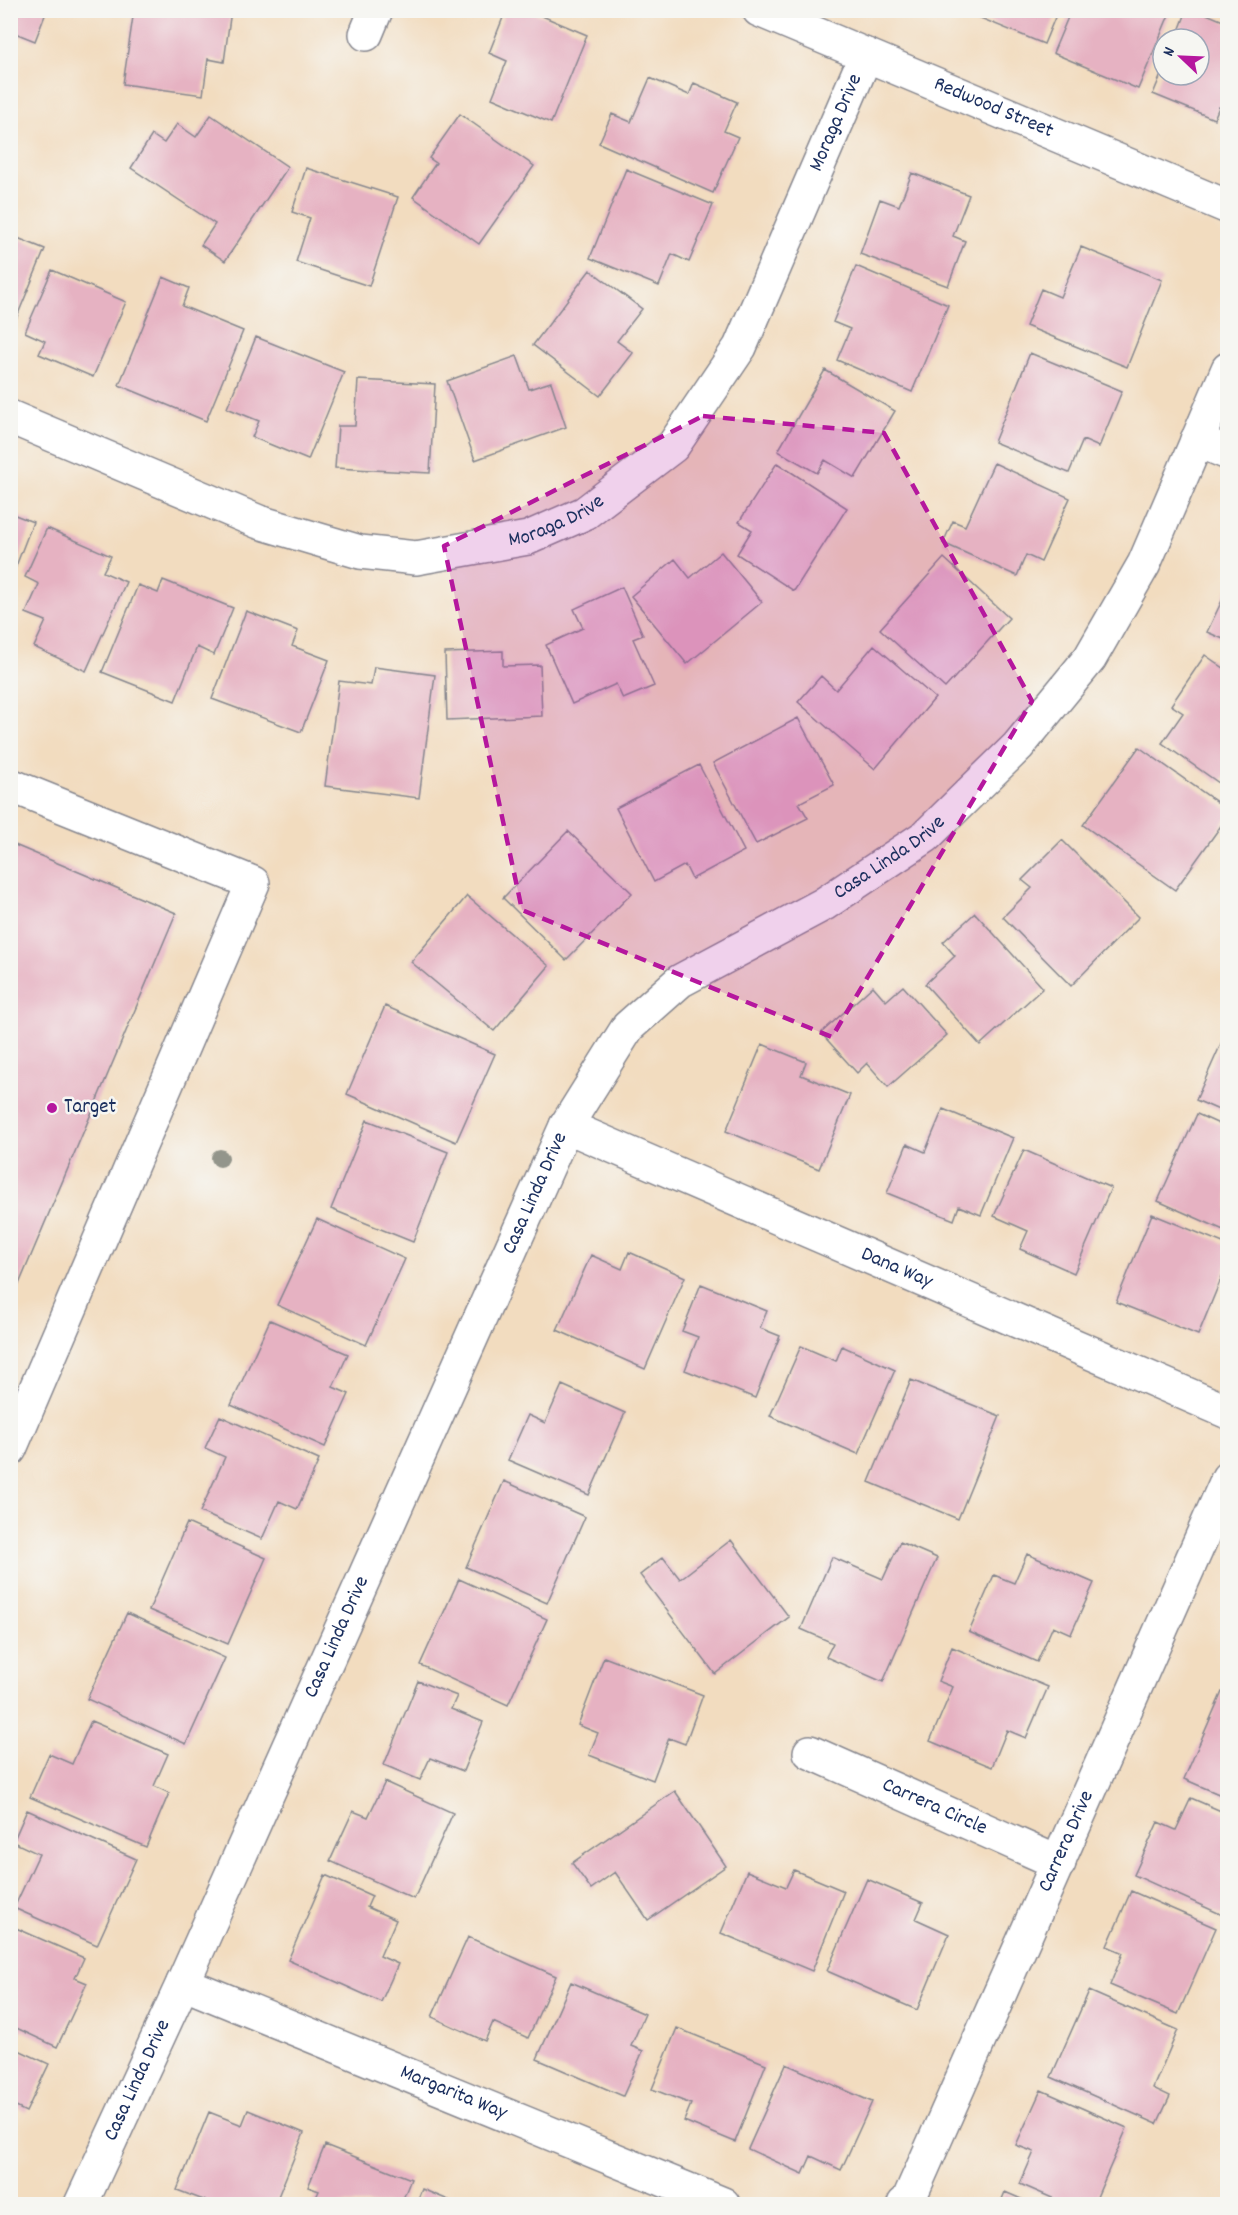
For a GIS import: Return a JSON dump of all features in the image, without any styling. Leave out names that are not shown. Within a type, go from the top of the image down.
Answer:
[{"type":"street","name":"Redwood Street","points":[[759,10],[1227,207]]},
{"type":"street","name":"Moraga Drive","points":[[10,417],[259,522],[360,552],[416,558],[528,538],[585,513],[673,446],[740,346],[866,55]]},
{"type":"street","name":"Casa Linda Drive","points":[[81,2205],[183,1983],[566,1126],[628,1027],[680,981],[824,904],[926,836],[1018,746],[1090,658],[1144,564],[1227,369]]},
{"type":"street","points":[[1197,440],[1227,453]]},
{"type":"street","points":[[10,785],[253,884],[10,1449]]},
{"type":"street","name":"Dana Way","points":[[566,1126],[1227,1412]]},
{"type":"street","name":"Carrera Drive","points":[[904,2205],[908,2201],[1059,1863],[1227,1478]]},
{"type":"street","name":"Carrera Circle","points":[[810,1752],[1059,1863]]},
{"type":"street","name":"Margarita Way","points":[[183,1983],[723,2205]]},
{"type":"highlighted area","points":[[703,416],[884,433],[1032,701],[832,1037],[522,910],[444,546]]},
{"type":"building","points":[[10,10],[47,10],[35,41],[10,31]]},
{"type":"building","points":[[134,10],[231,10],[224,62],[208,59],[203,95],[123,84]]},
{"type":"building","points":[[506,10],[528,10],[587,35],[551,123],[492,98],[507,61],[489,53]]},
{"type":"building","points":[[961,10],[1058,10],[1044,44]]},
{"type":"building","points":[[1071,10],[1171,10],[1164,27],[1151,27],[1151,58],[1138,89],[1053,53]]},
{"type":"building","points":[[1187,10],[1197,10],[1228,23],[1228,110],[1219,107],[1214,119],[1153,94],[1156,87],[1211,87],[1211,27],[1181,27]]},
{"type":"building","points":[[650,78],[689,95],[694,83],[737,102],[724,131],[738,137],[713,193],[599,143],[612,114],[631,122]]},
{"type":"building","points":[[460,114],[534,166],[479,244],[413,197],[436,163],[429,158]]},
{"type":"building","points":[[211,115],[288,167],[225,261],[201,245],[215,224],[131,168],[152,135],[164,143],[177,124],[196,137]]},
{"type":"building","points":[[306,168],[398,197],[369,286],[296,262],[310,218],[292,212]]},
{"type":"building","points":[[626,169],[713,205],[689,262],[672,254],[659,286],[590,258]]},
{"type":"building","points":[[912,173],[969,195],[953,236],[965,241],[948,286],[860,254],[880,199],[899,206]]},
{"type":"building","points":[[10,235],[45,249],[11,331],[10,331]]},
{"type":"building","points":[[1081,247],[1162,280],[1127,367],[1026,326],[1041,289],[1060,297]]},
{"type":"building","points":[[856,266],[948,305],[912,392],[837,360],[850,329],[833,322]]},
{"type":"building","points":[[52,270],[126,302],[93,377],[39,354],[45,341],[25,332]]},
{"type":"building","points":[[590,270],[642,309],[617,341],[633,353],[600,396],[533,345]]},
{"type":"building","points":[[163,277],[189,288],[182,306],[243,331],[206,421],[119,385]]},
{"type":"building","points":[[256,337],[344,372],[308,460],[252,437],[259,421],[227,408]]},
{"type":"building","points":[[1030,353],[1122,391],[1099,447],[1083,440],[1069,473],[994,442]]},
{"type":"building","points":[[517,356],[529,389],[551,382],[566,427],[475,460],[447,381]]},
{"type":"building","points":[[825,370],[895,411],[855,478],[825,460],[817,473],[778,451]]},
{"type":"building","points":[[358,380],[435,384],[430,473],[335,468],[338,426],[355,426]]},
{"type":"building","points":[[777,463],[847,508],[794,591],[737,554],[752,530],[739,522]]},
{"type":"building","points":[[994,463],[1070,498],[1041,562],[1026,555],[1017,576],[943,543],[953,521],[965,526]]},
{"type":"building","points":[[10,513],[33,522],[11,579],[10,579]]},
{"type":"building","points":[[47,528],[111,556],[103,572],[126,582],[86,671],[34,647],[46,621],[26,613],[39,584],[25,577]]},
{"type":"building","points":[[721,552],[762,602],[687,664],[631,596],[675,559],[690,578]]},
{"type":"building","points":[[944,558],[1009,618],[945,688],[880,629]]},
{"type":"building","points":[[163,580],[233,608],[214,655],[197,647],[175,701],[102,672],[138,585],[158,593]]},
{"type":"building","points":[[622,587],[643,635],[633,639],[654,686],[623,699],[616,684],[572,704],[546,645],[583,628],[574,609]]},
{"type":"building","points":[[1228,588],[1228,641],[1207,632]]},
{"type":"building","points":[[246,611],[298,631],[292,646],[329,660],[301,732],[212,699]]},
{"type":"building","points":[[874,645],[935,698],[875,769],[798,702],[821,676],[836,690]]},
{"type":"building","points":[[503,651],[503,666],[540,665],[542,716],[447,720],[445,653]]},
{"type":"building","points":[[1205,655],[1228,671],[1228,772],[1219,783],[1162,743],[1183,713],[1171,705]]},
{"type":"building","points":[[374,667],[435,675],[419,798],[325,786],[339,681],[371,685]]},
{"type":"building","points":[[798,718],[834,785],[799,803],[808,818],[756,844],[713,763]]},
{"type":"building","points":[[1139,747],[1228,810],[1228,816],[1175,890],[1083,825]]},
{"type":"building","points":[[699,765],[744,851],[692,879],[685,865],[654,882],[616,808]]},
{"type":"building","points":[[568,831],[632,893],[566,960],[503,898]]},
{"type":"building","points":[[1062,840],[1139,917],[1071,986],[1003,917],[1032,888],[1022,880]]},
{"type":"building","name":"Target","points":[[10,843],[176,913],[11,1303],[10,1303]]},
{"type":"building","points":[[467,896],[549,966],[494,1031],[411,962]]},
{"type":"building","points":[[975,913],[1043,988],[980,1045],[925,984],[955,956],[943,942]]},
{"type":"building","points":[[873,986],[886,1001],[903,986],[947,1035],[888,1087],[867,1063],[857,1073],[821,1033]]},
{"type":"building","points":[[385,1006],[495,1054],[456,1142],[347,1094]]},
{"type":"building","points":[[1228,1028],[1228,1114],[1196,1100]]},
{"type":"building","points":[[762,1044],[806,1062],[801,1075],[850,1095],[819,1169],[726,1131]]},
{"type":"building","points":[[943,1109],[1013,1138],[981,1215],[959,1206],[954,1220],[887,1193],[907,1144],[925,1152]]},
{"type":"building","points":[[1197,1114],[1228,1128],[1228,1232],[1158,1201]]},
{"type":"building","points":[[367,1120],[448,1152],[413,1242],[331,1209]]},
{"type":"building","points":[[1024,1150],[1111,1188],[1074,1273],[1020,1249],[1028,1231],[994,1216]]},
{"type":"building","points":[[1152,1214],[1228,1245],[1228,1262],[1198,1335],[1116,1302]]},
{"type":"building","points":[[317,1219],[405,1259],[366,1345],[277,1305]]},
{"type":"building","points":[[629,1252],[685,1277],[645,1369],[557,1330],[591,1255],[622,1269]]},
{"type":"building","points":[[701,1284],[767,1311],[760,1328],[780,1336],[755,1398],[685,1370],[698,1337],[682,1331]]},
{"type":"building","points":[[270,1320],[348,1354],[333,1387],[349,1394],[325,1447],[231,1405]]},
{"type":"building","points":[[801,1346],[836,1361],[842,1346],[895,1370],[858,1454],[770,1416]]},
{"type":"building","points":[[911,1380],[1000,1416],[958,1519],[869,1482]]},
{"type":"building","points":[[562,1385],[625,1413],[589,1495],[508,1460],[528,1415],[545,1423]]},
{"type":"building","points":[[220,1416],[319,1460],[297,1509],[279,1501],[262,1539],[200,1512],[225,1457],[205,1448]]},
{"type":"building","points":[[504,1481],[585,1517],[547,1603],[466,1567]]},
{"type":"building","points":[[187,1523],[266,1558],[228,1644],[149,1610]]},
{"type":"building","points":[[731,1540],[789,1617],[715,1674],[640,1575],[663,1557],[680,1579]]},
{"type":"building","points":[[900,1542],[937,1558],[883,1682],[826,1657],[833,1643],[801,1629],[832,1557],[883,1579]]},
{"type":"building","points":[[1027,1554],[1094,1583],[1071,1634],[1053,1626],[1037,1662],[969,1632],[994,1575],[1014,1583]]},
{"type":"building","points":[[459,1579],[547,1619],[508,1705],[420,1665]]},
{"type":"building","points":[[127,1613],[225,1658],[186,1744],[87,1699]]},
{"type":"building","points":[[952,1647],[1048,1687],[1026,1738],[1007,1730],[992,1767],[930,1741],[953,1687],[938,1681]]},
{"type":"building","points":[[604,1657],[703,1695],[685,1744],[669,1738],[653,1780],[589,1755],[598,1733],[578,1725]]},
{"type":"building","points":[[418,1681],[457,1696],[451,1709],[483,1722],[463,1771],[430,1758],[420,1780],[384,1765]]},
{"type":"building","points":[[1222,1692],[1228,1694],[1228,1798],[1184,1779]]},
{"type":"building","points":[[91,1721],[168,1754],[154,1786],[169,1793],[146,1847],[30,1797],[49,1754],[72,1764]]},
{"type":"building","points":[[385,1782],[453,1813],[414,1899],[330,1861],[353,1811],[368,1817]]},
{"type":"building","points":[[675,1791],[726,1866],[648,1920],[615,1872],[591,1889],[572,1863]]},
{"type":"building","points":[[1191,1798],[1228,1814],[1227,1917],[1134,1875],[1158,1822],[1176,1830]]},
{"type":"building","points":[[27,1810],[136,1859],[97,1945],[14,1908],[39,1854],[13,1842]]},
{"type":"building","points":[[794,1870],[844,1891],[812,1971],[721,1933],[747,1871],[786,1887]]},
{"type":"building","points":[[325,1875],[372,1896],[367,1907],[396,1920],[380,1956],[398,1964],[381,2002],[288,1960]]},
{"type":"building","points":[[867,1879],[923,1903],[916,1919],[949,1934],[917,2010],[827,1971]]},
{"type":"building","points":[[1131,1891],[1216,1928],[1178,2014],[1110,1985],[1123,1953],[1107,1946]]},
{"type":"building","points":[[16,1928],[84,1958],[75,1978],[87,1983],[57,2047],[10,2025],[13,2015],[10,2014],[10,1940]]},
{"type":"building","points":[[468,1937],[556,1976],[528,2038],[493,2022],[485,2041],[432,2017]]},
{"type":"building","points":[[571,1982],[645,2014],[631,2046],[643,2051],[623,2096],[537,2059]]},
{"type":"building","points":[[1089,1991],[1178,2030],[1153,2088],[1170,2096],[1157,2124],[1051,2077]]},
{"type":"building","points":[[677,2028],[766,2064],[735,2142],[684,2121],[691,2104],[652,2089]]},
{"type":"building","points":[[10,2046],[49,2064],[26,2112],[10,2104]]},
{"type":"building","points":[[786,2064],[872,2102],[841,2170],[811,2156],[803,2174],[748,2149]]},
{"type":"building","points":[[1041,2090],[1127,2128],[1094,2204],[1066,2204],[1020,2184],[1034,2152],[1016,2145]]},
{"type":"building","points":[[248,2110],[304,2133],[275,2204],[214,2204],[177,2190],[209,2112],[242,2125]]},
{"type":"building","points":[[325,2145],[411,2179],[401,2204],[313,2204],[319,2191],[308,2187]]},
{"type":"building","points":[[422,2189],[458,2204],[416,2204]]},
{"type":"building","points":[[1005,2192],[1033,2204],[1000,2204]]},
{"type":"place","name":"Target","points":[[52,1108]]}]
